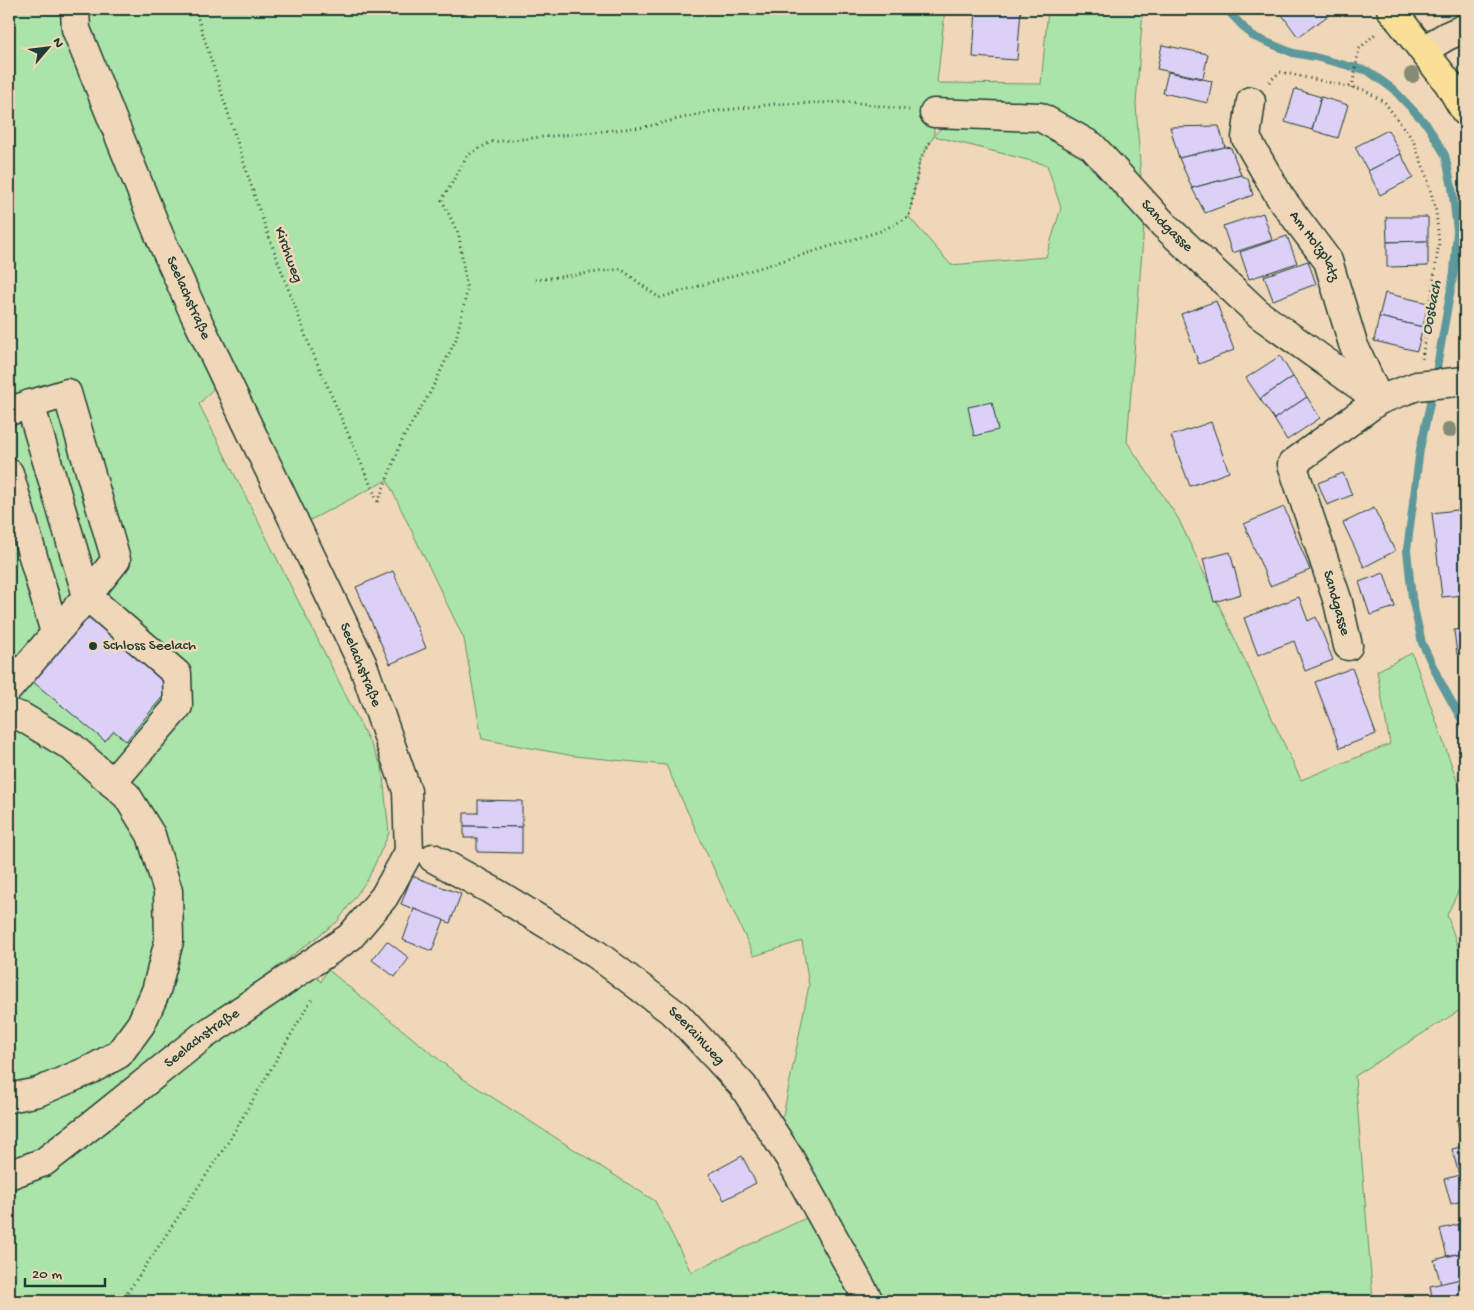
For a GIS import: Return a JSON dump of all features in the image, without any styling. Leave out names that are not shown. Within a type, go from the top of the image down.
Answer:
[{"type":"main road","points":[[1391,9],[1449,84],[1465,111]]},
{"type":"street","name":"Seelachstraße","points":[[9,1175],[44,1162],[203,1036],[350,936],[384,897],[409,852],[406,791],[363,665],[194,314],[159,235],[76,29],[75,9]]},
{"type":"street","points":[[1423,50],[1465,28]]},
{"type":"street","name":"Am Holzplatz","points":[[1251,101],[1246,138],[1280,197],[1328,260],[1353,344],[1378,400]]},
{"type":"street","name":"Sandgasse","points":[[946,114],[1040,117],[1092,146],[1164,226],[1260,314],[1378,400]]},
{"type":"street","name":"Sandgasse","points":[[1348,646],[1338,602],[1292,464],[1378,400],[1448,383]]},
{"type":"street","points":[[9,688],[87,596],[116,560],[67,393],[19,407],[53,481],[87,596],[177,674],[178,706],[112,783]]},
{"type":"street","points":[[55,633],[12,483],[53,481],[90,470]]},
{"type":"street","points":[[35,566],[112,543]]},
{"type":"street","points":[[9,713],[22,717],[72,747],[127,796],[151,835],[168,891],[169,941],[156,991],[141,1024],[119,1054],[92,1069],[38,1092],[9,1098]]},
{"type":"street","name":"Seerainweg","points":[[433,858],[491,890],[596,954],[678,1016],[743,1086],[788,1157],[869,1301]]},
{"type":"path","name":"Kirchweg","points":[[195,9],[258,207],[292,300],[378,502],[403,438],[431,391],[456,338],[467,292],[459,236],[442,200],[468,155],[491,142],[644,127],[708,112],[775,104],[851,102],[946,114]]},
{"type":"path","points":[[1352,88],[1359,49]]},
{"type":"path","points":[[1280,72],[1365,90],[1385,102],[1413,140],[1426,174],[1436,211],[1439,243],[1423,355]]},
{"type":"path","points":[[535,280],[621,269],[659,298],[880,232],[909,217],[920,160],[946,114]]},
{"type":"path","points":[[122,1301],[227,1144],[316,991]]},
{"type":"green space","points":[[9,9],[945,9],[937,83],[1041,84],[1048,9],[1143,9],[1136,104],[1144,225],[1127,442],[1178,518],[1301,780],[1390,744],[1377,671],[1412,653],[1465,803],[1465,877],[1447,915],[1465,968],[1465,1007],[1355,1076],[1373,1301],[9,1301],[9,1190],[300,958],[321,982],[327,969],[462,1078],[655,1201],[691,1272],[819,1212],[761,1114],[783,1116],[809,985],[802,941],[754,956],[666,765],[574,756],[482,739],[464,639],[387,480],[297,527],[230,371],[199,404],[382,767],[389,833],[368,879],[337,922],[136,1073],[42,1153],[9,1164]],"holes":[[[934,113],[957,114],[934,135]],[[934,136],[1047,165],[1061,208],[1046,257],[951,265],[909,217],[920,160]]]},
{"type":"building","points":[[976,9],[1021,9],[1017,60],[973,57]]},
{"type":"building","points":[[1278,9],[1336,9],[1336,10],[1298,37]]},
{"type":"building","points":[[1162,45],[1208,54],[1203,78],[1157,69]]},
{"type":"building","points":[[1168,72],[1212,81],[1208,103],[1163,93]]},
{"type":"building","points":[[1295,89],[1321,97],[1312,130],[1285,122]]},
{"type":"building","points":[[1321,97],[1348,105],[1338,138],[1312,130]]},
{"type":"building","points":[[1219,126],[1225,147],[1179,158],[1170,127]]},
{"type":"building","points":[[1388,130],[1401,154],[1368,171],[1355,147]]},
{"type":"building","points":[[1225,147],[1231,148],[1241,175],[1192,188],[1179,158]]},
{"type":"building","points":[[1401,154],[1413,178],[1380,195],[1368,171]]},
{"type":"building","points":[[1241,175],[1248,179],[1253,195],[1205,213],[1192,188]]},
{"type":"building","points":[[1263,213],[1272,240],[1232,253],[1223,226]]},
{"type":"building","points":[[1386,217],[1428,217],[1428,241],[1387,242]]},
{"type":"building","points":[[1287,236],[1297,263],[1249,279],[1240,252]]},
{"type":"building","points":[[1428,241],[1428,266],[1387,267],[1387,242]]},
{"type":"building","points":[[1308,261],[1316,284],[1273,300],[1264,276]]},
{"type":"building","points":[[1385,293],[1428,303],[1423,327],[1379,317]]},
{"type":"building","points":[[1216,301],[1234,350],[1199,364],[1181,314]]},
{"type":"building","points":[[1379,317],[1423,327],[1417,351],[1374,341]]},
{"type":"building","points":[[1280,356],[1293,377],[1260,399],[1246,378]]},
{"type":"building","points":[[1293,377],[1307,397],[1274,419],[1260,399]]},
{"type":"building","points":[[1307,397],[1320,418],[1287,440],[1274,419]]},
{"type":"building","points":[[992,402],[998,430],[974,436],[968,407]]},
{"type":"building","points":[[1211,422],[1229,472],[1190,486],[1171,436]]},
{"type":"building","points":[[1343,473],[1352,495],[1327,505],[1318,483]]},
{"type":"building","points":[[1284,507],[1310,570],[1270,586],[1244,524]]},
{"type":"building","points":[[1374,508],[1395,551],[1364,567],[1343,523]]},
{"type":"building","points":[[1465,509],[1465,595],[1442,597],[1432,513]]},
{"type":"building","points":[[1230,552],[1241,594],[1214,602],[1203,559]]},
{"type":"building","points":[[393,571],[426,648],[390,664],[356,587]]},
{"type":"building","points":[[1384,573],[1395,607],[1370,615],[1359,582]]},
{"type":"building","points":[[1299,597],[1308,621],[1316,617],[1333,660],[1305,671],[1294,641],[1258,655],[1244,618]]},
{"type":"building","name":"Schloss Seelach","points":[[86,614],[163,678],[164,695],[126,741],[114,731],[105,741],[32,681]]},
{"type":"building","points":[[1465,629],[1465,653],[1457,654],[1454,630]]},
{"type":"building","points":[[1352,668],[1376,734],[1340,748],[1315,682]]},
{"type":"building","points":[[478,800],[522,801],[522,827],[464,826],[464,813],[478,813]]},
{"type":"building","points":[[464,826],[522,827],[522,853],[477,852],[477,838],[464,838]]},
{"type":"building","points":[[412,876],[461,894],[450,923],[401,904]]},
{"type":"building","points":[[414,909],[444,920],[432,951],[403,940]]},
{"type":"building","points":[[387,941],[409,958],[395,977],[372,960]]},
{"type":"building","points":[[1465,1118],[1465,1145],[1463,1146],[1457,1120]]},
{"type":"building","points":[[1465,1146],[1465,1173],[1459,1175],[1452,1149]]},
{"type":"building","points":[[742,1156],[756,1183],[724,1200],[709,1174]]},
{"type":"building","points":[[1465,1174],[1465,1200],[1451,1204],[1444,1179]]},
{"type":"building","points":[[1465,1223],[1465,1252],[1447,1256],[1440,1229]]},
{"type":"building","points":[[1465,1252],[1465,1278],[1441,1284],[1434,1260]]},
{"type":"building","points":[[1465,1278],[1465,1301],[1433,1301],[1430,1286]]},
{"type":"waterway","name":"Oosbach","points":[[1228,9],[1252,36],[1293,53],[1368,71],[1393,89],[1428,126],[1445,155],[1452,187],[1457,231],[1454,272],[1435,378]]},
{"type":"waterway","name":"Oosbach","points":[[1433,390],[1420,449],[1407,550],[1412,598],[1422,643],[1465,726]]},
{"type":"place","name":"Schloss Seelach","points":[[93,646]]}]
